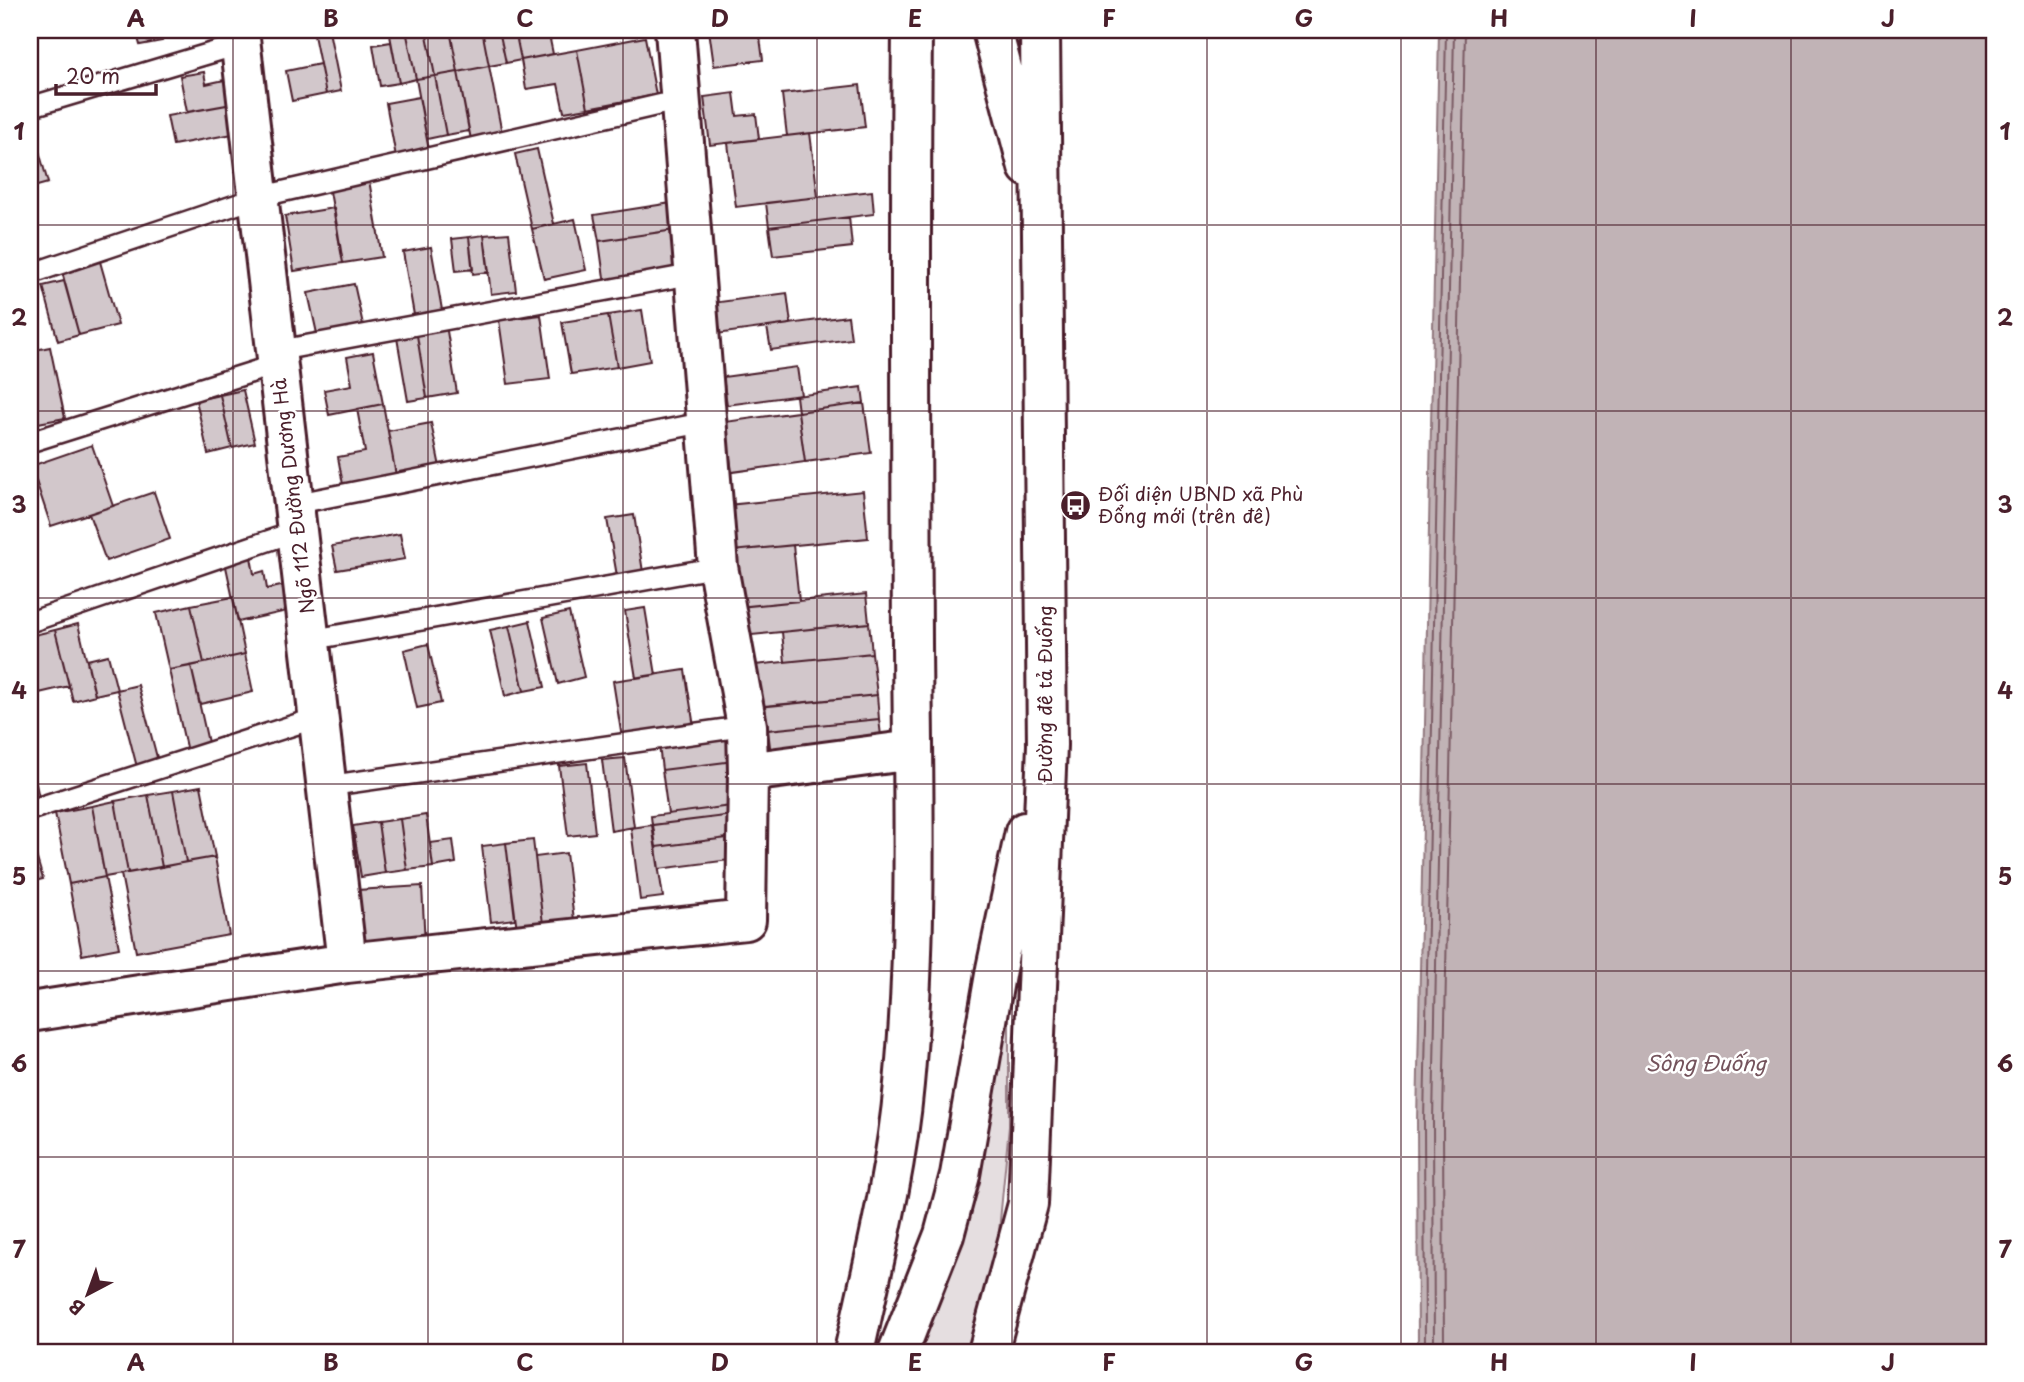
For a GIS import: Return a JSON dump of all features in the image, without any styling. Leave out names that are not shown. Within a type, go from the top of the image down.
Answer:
[{"type":"street","points":[[30,1012],[347,962],[746,920],[747,726],[718,567],[675,30]]},
{"type":"street","points":[[853,1352],[892,1175],[904,1086],[911,986],[912,30]]},
{"type":"street","points":[[992,30],[1043,220]]},
{"type":"street","name":"Đường đê tả Đuống","points":[[988,1352],[1028,1204],[1047,745],[1040,30]]},
{"type":"street","name":"Ngõ 112 Đường Dương Hà","points":[[240,37],[347,962]]},
{"type":"street","points":[[898,1352],[944,1235],[960,1175],[996,969],[1033,796],[1047,745]]},
{"type":"street","points":[[748,772],[913,750]]},
{"type":"lane","points":[[30,107],[240,37]]},
{"type":"lane","points":[[30,274],[259,197],[680,100]]},
{"type":"lane","points":[[30,442],[277,358],[694,274]]},
{"type":"lane","points":[[30,622],[296,518],[706,422]]},
{"type":"lane","points":[[310,640],[718,567]]},
{"type":"lane","points":[[30,810],[319,717]]},
{"type":"lane","points":[[327,786],[747,726]]},
{"type":"shaded area","points":[[1009,978],[1009,1126],[996,1263],[975,1352],[909,1352]]},
{"type":"water","name":"Sông Đuống","points":[[1439,30],[1994,30],[1994,1352],[1418,1352],[1417,1121]]},
{"type":"building","points":[[136,30],[159,30],[162,41],[140,45]]},
{"type":"building","points":[[389,30],[406,30],[416,79],[399,83]]},
{"type":"building","points":[[406,30],[426,30],[435,76],[416,79]]},
{"type":"building","points":[[426,30],[450,30],[458,72],[435,76]]},
{"type":"building","points":[[450,30],[482,30],[489,66],[458,72]]},
{"type":"building","points":[[482,30],[499,30],[506,63],[489,66]]},
{"type":"building","points":[[499,30],[515,30],[521,60],[506,63]]},
{"type":"building","points":[[515,30],[548,30],[553,54],[521,60]]},
{"type":"building","points":[[709,30],[759,30],[763,60],[714,66]]},
{"type":"building","points":[[329,31],[341,91],[326,94],[314,35]]},
{"type":"building","points":[[645,37],[656,95],[588,108],[577,50]]},
{"type":"building","points":[[391,42],[399,83],[380,86],[373,45]]},
{"type":"building","points":[[577,50],[588,108],[564,112],[558,84],[526,89],[521,60]]},
{"type":"building","points":[[320,64],[326,94],[292,101],[286,71]]},
{"type":"building","points":[[489,66],[503,139],[472,145],[458,72]]},
{"type":"building","points":[[204,72],[206,84],[238,77],[243,102],[187,112],[180,76]]},
{"type":"building","points":[[458,72],[469,131],[446,135],[435,76]]},
{"type":"building","points":[[435,76],[446,135],[427,139],[416,79]]},
{"type":"building","points":[[860,85],[865,127],[787,136],[782,94]]},
{"type":"building","points":[[734,93],[737,116],[756,114],[759,139],[710,145],[704,97]]},
{"type":"building","points":[[419,97],[430,156],[397,162],[386,103]]},
{"type":"building","points":[[243,102],[249,131],[173,145],[167,116]]},
{"type":"building","points":[[30,119],[48,183],[30,188]]},
{"type":"building","points":[[810,133],[818,197],[736,207],[728,143]]},
{"type":"building","points":[[537,149],[554,224],[532,229],[515,154]]},
{"type":"building","points":[[369,180],[382,257],[343,263],[329,186]]},
{"type":"building","points":[[872,191],[874,214],[769,227],[766,203]]},
{"type":"building","points":[[678,202],[682,229],[599,241],[594,215]]},
{"type":"building","points":[[334,208],[343,263],[294,271],[285,216]]},
{"type":"building","points":[[849,217],[852,247],[773,256],[769,227]]},
{"type":"building","points":[[575,219],[586,270],[544,279],[532,229]]},
{"type":"building","points":[[682,229],[688,273],[605,285],[599,241]]},
{"type":"building","points":[[509,233],[516,291],[491,294],[484,235]]},
{"type":"building","points":[[484,235],[489,272],[473,274],[469,237]]},
{"type":"building","points":[[469,237],[473,269],[456,271],[452,239]]},
{"type":"building","points":[[431,247],[442,310],[414,315],[403,252]]},
{"type":"building","points":[[99,258],[118,325],[79,335],[61,268]]},
{"type":"building","points":[[64,281],[79,335],[58,341],[43,286]]},
{"type":"building","points":[[354,284],[364,329],[318,338],[308,293]]},
{"type":"building","points":[[787,293],[791,324],[717,334],[712,303]]},
{"type":"building","points":[[642,310],[650,361],[617,367],[608,315]]},
{"type":"building","points":[[541,315],[550,379],[508,384],[499,320]]},
{"type":"building","points":[[608,315],[617,367],[571,374],[562,322]]},
{"type":"building","points":[[848,316],[851,339],[771,350],[767,327]]},
{"type":"building","points":[[446,325],[457,393],[427,398],[416,329]]},
{"type":"building","points":[[416,329],[427,398],[408,401],[396,332]]},
{"type":"building","points":[[50,347],[65,418],[38,423],[30,387],[30,351]]},
{"type":"building","points":[[373,352],[383,404],[329,415],[324,390],[352,385],[347,357]]},
{"type":"building","points":[[797,367],[801,395],[727,405],[723,377]]},
{"type":"building","points":[[30,387],[40,435],[30,437]]},
{"type":"building","points":[[862,387],[864,403],[798,412],[796,396]]},
{"type":"building","points":[[243,390],[255,443],[232,448],[220,395]]},
{"type":"building","points":[[220,395],[232,448],[208,454],[196,400]]},
{"type":"building","points":[[864,403],[871,453],[805,462],[798,412]]},
{"type":"building","points":[[383,404],[397,481],[344,490],[338,457],[365,452],[357,409]]},
{"type":"building","points":[[798,412],[805,462],[732,472],[725,422]]},
{"type":"building","points":[[431,423],[441,472],[397,481],[388,431]]},
{"type":"building","points":[[92,445],[113,506],[51,526],[31,466]]},
{"type":"building","points":[[863,491],[868,538],[733,551],[728,505]]},
{"type":"building","points":[[154,492],[170,539],[106,561],[89,514]]},
{"type":"building","points":[[634,515],[643,572],[617,576],[607,519]]},
{"type":"building","points":[[400,534],[405,559],[337,570],[332,546]]},
{"type":"building","points":[[793,545],[799,601],[739,607],[733,551]]},
{"type":"building","points":[[251,557],[254,574],[264,571],[267,589],[295,583],[300,608],[238,622],[225,562]]},
{"type":"building","points":[[866,594],[869,623],[742,636],[739,607]]},
{"type":"building","points":[[233,597],[245,654],[204,663],[191,605]]},
{"type":"building","points":[[191,605],[204,663],[169,670],[156,613]]},
{"type":"building","points":[[645,608],[656,675],[636,678],[625,611]]},
{"type":"building","points":[[569,612],[584,677],[558,684],[543,618]]},
{"type":"building","points":[[530,621],[545,687],[524,691],[509,626]]},
{"type":"building","points":[[869,623],[872,653],[785,662],[782,632]]},
{"type":"building","points":[[78,624],[95,695],[73,701],[55,630]]},
{"type":"building","points":[[509,626],[524,691],[505,696],[490,630]]},
{"type":"building","points":[[55,630],[69,686],[39,693],[30,656],[30,636]]},
{"type":"building","points":[[428,644],[441,703],[417,708],[404,650]]},
{"type":"building","points":[[872,653],[877,695],[750,708],[745,666]]},
{"type":"building","points":[[245,654],[253,692],[200,704],[191,666]]},
{"type":"building","points":[[108,655],[117,690],[95,695],[87,660]]},
{"type":"building","points":[[191,666],[209,747],[187,752],[169,670]]},
{"type":"building","points":[[685,670],[694,727],[622,738],[613,681]]},
{"type":"building","points":[[138,685],[159,765],[138,771],[117,690]]},
{"type":"building","points":[[877,695],[879,719],[768,730],[765,706]]},
{"type":"building","points":[[879,719],[882,744],[771,755],[768,730]]},
{"type":"building","points":[[730,736],[734,761],[662,770],[659,745]]},
{"type":"building","points":[[30,757],[40,802],[30,805]]},
{"type":"building","points":[[625,758],[634,827],[611,831],[602,760]]},
{"type":"building","points":[[734,761],[739,805],[668,814],[662,770]]},
{"type":"building","points":[[587,763],[595,833],[568,836],[559,766]]},
{"type":"building","points":[[201,786],[215,857],[186,862],[173,791]]},
{"type":"building","points":[[173,791],[186,862],[162,867],[148,795]]},
{"type":"building","points":[[148,795],[162,867],[128,873],[115,801]]},
{"type":"building","points":[[115,801],[128,873],[105,877],[92,806]]},
{"type":"building","points":[[739,805],[741,814],[652,825],[651,816]]},
{"type":"building","points":[[92,806],[105,877],[69,884],[55,813]]},
{"type":"building","points":[[741,814],[743,836],[656,847],[653,825]]},
{"type":"building","points":[[426,815],[433,867],[407,870],[400,819]]},
{"type":"building","points":[[400,819],[407,870],[385,873],[378,822]]},
{"type":"building","points":[[378,822],[385,873],[361,877],[353,826]]},
{"type":"building","points":[[652,825],[663,897],[640,900],[631,828]]},
{"type":"building","points":[[30,835],[43,879],[30,882]]},
{"type":"building","points":[[743,836],[746,858],[659,869],[656,847]]},
{"type":"building","points":[[453,840],[456,863],[433,867],[430,843]]},
{"type":"building","points":[[533,840],[543,924],[518,938],[506,843]]},
{"type":"building","points":[[506,843],[515,919],[491,922],[482,846]]},
{"type":"building","points":[[566,853],[574,920],[543,924],[535,857]]},
{"type":"building","points":[[215,857],[229,935],[136,952],[121,874]]},
{"type":"building","points":[[105,877],[119,948],[82,955],[69,884]]},
{"type":"building","points":[[422,886],[425,945],[360,948],[357,890]]},
{"type":"place","name":"Đối diện UBND xã Phù Đổng mới (trên đê)","points":[[1075,505]]}]
